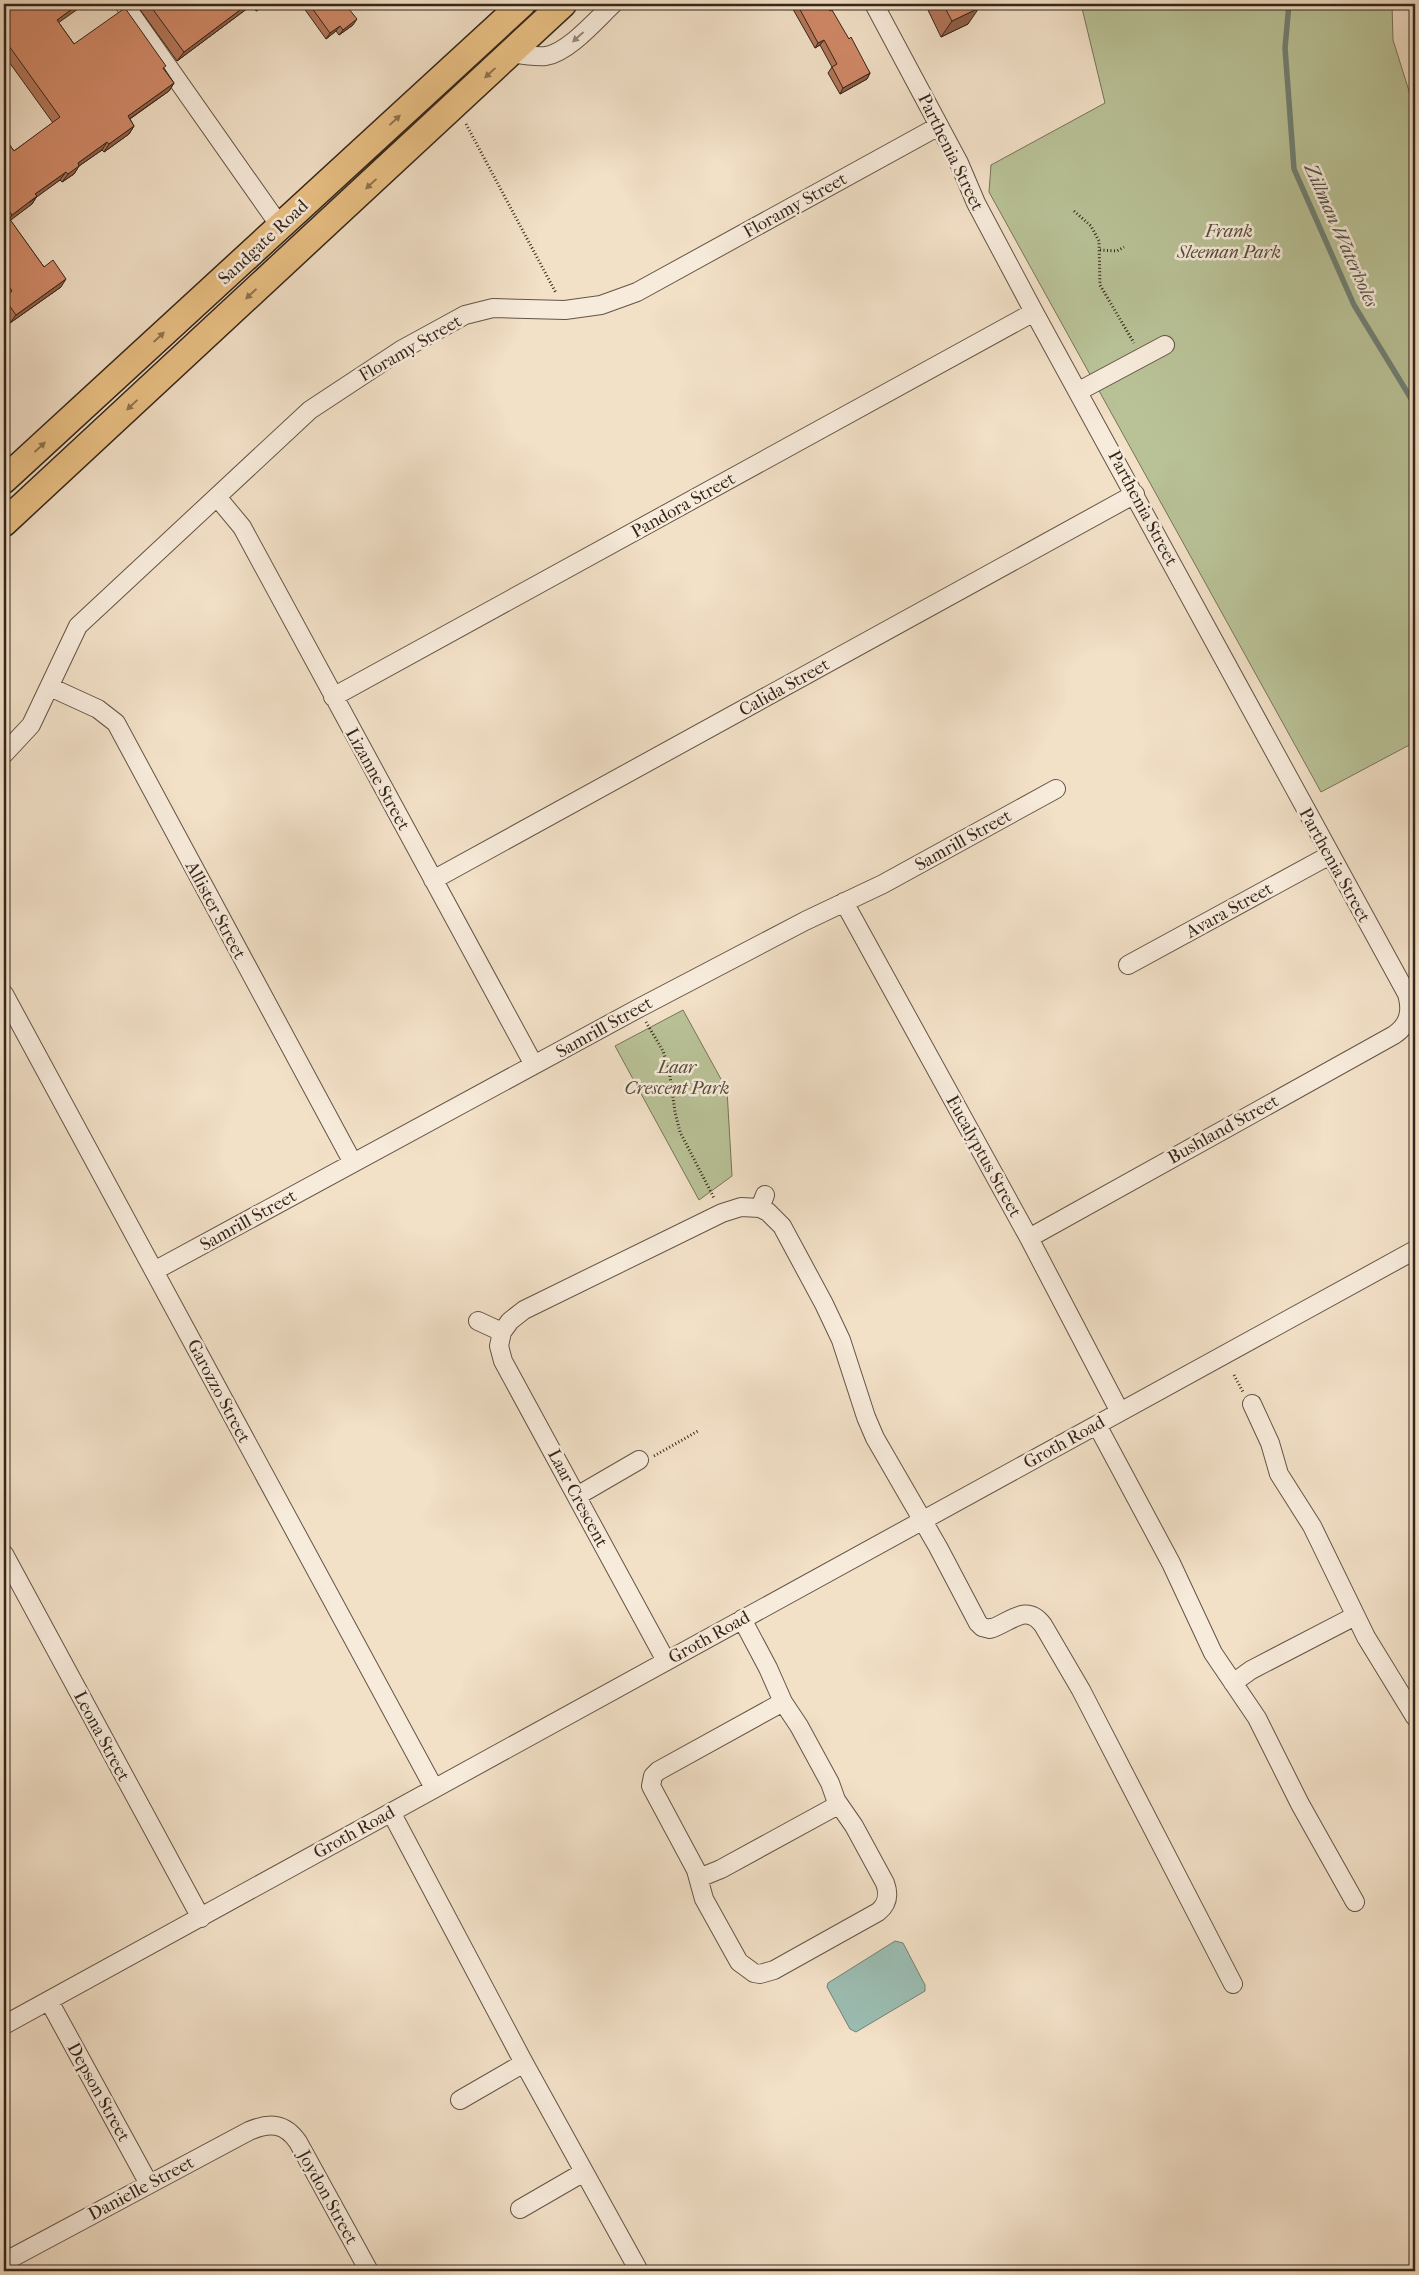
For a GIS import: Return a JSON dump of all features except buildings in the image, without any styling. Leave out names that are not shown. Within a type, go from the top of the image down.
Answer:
[{"type":"highway","name":"Sandgate Road","points":[[4,480],[522,4]]},
{"type":"highway","name":"Sandgate Road","points":[[4,524],[563,4]]},
{"type":"street","points":[[124,4],[280,226]]},
{"type":"street","points":[[511,53],[531,56],[556,53],[575,39],[614,4]]},
{"type":"street","name":"Parthenia Street","points":[[874,4],[963,170],[976,203],[1034,312],[1079,391],[1407,994],[1410,1013]]},
{"type":"street","name":"Floramy Street","points":[[4,754],[30,725],[78,626],[310,410],[401,350],[465,315],[493,308],[565,310],[601,305],[636,292],[939,126]]},
{"type":"street","name":"Pandora Street","points":[[333,697],[1034,312]]},
{"type":"street","points":[[1079,391],[1164,345]]},
{"type":"street","name":"Calida Street","points":[[433,880],[1135,494]]},
{"type":"street","name":"Lizanne Street","points":[[217,497],[242,527],[534,1066]]},
{"type":"street","name":"Allister Street","points":[[50,687],[98,709],[116,724],[353,1163]]},
{"type":"street","name":"Samrill Street","points":[[154,1271],[638,1008],[844,902],[883,884],[1056,789]]},
{"type":"street","name":"Avara Street","points":[[1128,965],[1330,855]]},
{"type":"street","name":"Eucalyptus Street","points":[[844,902],[1029,1238],[1120,1412]]},
{"type":"street","name":"Garozzo Street","points":[[4,994],[434,1788]]},
{"type":"street","name":"Bushland Street","points":[[1029,1238],[1394,1035],[1404,1026],[1410,1013]]},
{"type":"street","points":[[478,1321],[502,1332],[510,1321],[524,1310],[722,1213],[741,1206],[763,1202],[768,1212],[782,1226],[824,1304],[841,1340],[861,1404],[875,1438],[982,1627],[990,1630],[1018,1616],[1028,1614],[1038,1618],[1043,1625],[1081,1690],[1233,1984]]},
{"type":"street","name":"Groth Road","points":[[4,2025],[1415,1250]]},
{"type":"street","name":"Laar Crescent","points":[[502,1332],[499,1346],[504,1361],[666,1661]]},
{"type":"street","points":[[1252,1404],[1270,1443],[1279,1474],[1312,1526],[1355,1616],[1415,1717]]},
{"type":"street","points":[[1097,1425],[1172,1563],[1213,1653],[1257,1718],[1300,1804],[1356,1902]]},
{"type":"street","points":[[576,1496],[638,1460]]},
{"type":"street","name":"Leona Street","points":[[4,1554],[200,1918]]},
{"type":"street","points":[[1233,1683],[1252,1670],[1355,1616]]},
{"type":"street","points":[[742,1619],[768,1668],[783,1702],[817,1758],[838,1805],[854,1826],[885,1883],[888,1893],[886,1903],[878,1912],[774,1970],[754,1974],[739,1962],[704,1899],[699,1878],[651,1786],[653,1776],[658,1771],[783,1702]]},
{"type":"street","points":[[699,1878],[721,1869],[838,1805]]},
{"type":"street","points":[[391,1812],[524,2063],[639,2271]]},
{"type":"street","name":"Depson Street","points":[[49,2001],[149,2184]]},
{"type":"street","points":[[460,2100],[524,2063]]},
{"type":"street","name":"Danielle Street","points":[[4,2262],[256,2128],[271,2124],[282,2126]]},
{"type":"street","name":"Joydon Street","points":[[282,2126],[294,2136],[302,2148],[369,2271]]},
{"type":"street","points":[[520,2209],[584,2172]]},
{"type":"path","points":[[466,124],[565,310]]},
{"type":"path","points":[[1074,211],[1091,226],[1099,241],[1100,284],[1134,343],[1135,361]]},
{"type":"path","points":[[1100,250],[1117,251],[1124,247]]},
{"type":"path","points":[[638,1008],[663,1051],[669,1070],[674,1112],[680,1132],[722,1213]]},
{"type":"path","points":[[638,1460],[659,1454],[698,1431]]},
{"type":"green space","name":"Frank Sleeman Park","points":[[1081,4],[1392,4],[1393,40],[1415,110],[1415,742],[1321,792],[989,192],[991,165],[1105,103]]},
{"type":"green space","name":"Laar Crescent Park","points":[[683,1010],[727,1090],[732,1176],[699,1200],[615,1046]]},
{"type":"water","points":[[895,1941],[903,1943],[925,1985],[925,1991],[856,2032],[850,2029],[827,1987],[828,1983]]},
{"type":"waterway","name":"Zillman Waterholes","points":[[1289,4],[1285,48],[1294,169],[1354,305],[1415,405]]}]
